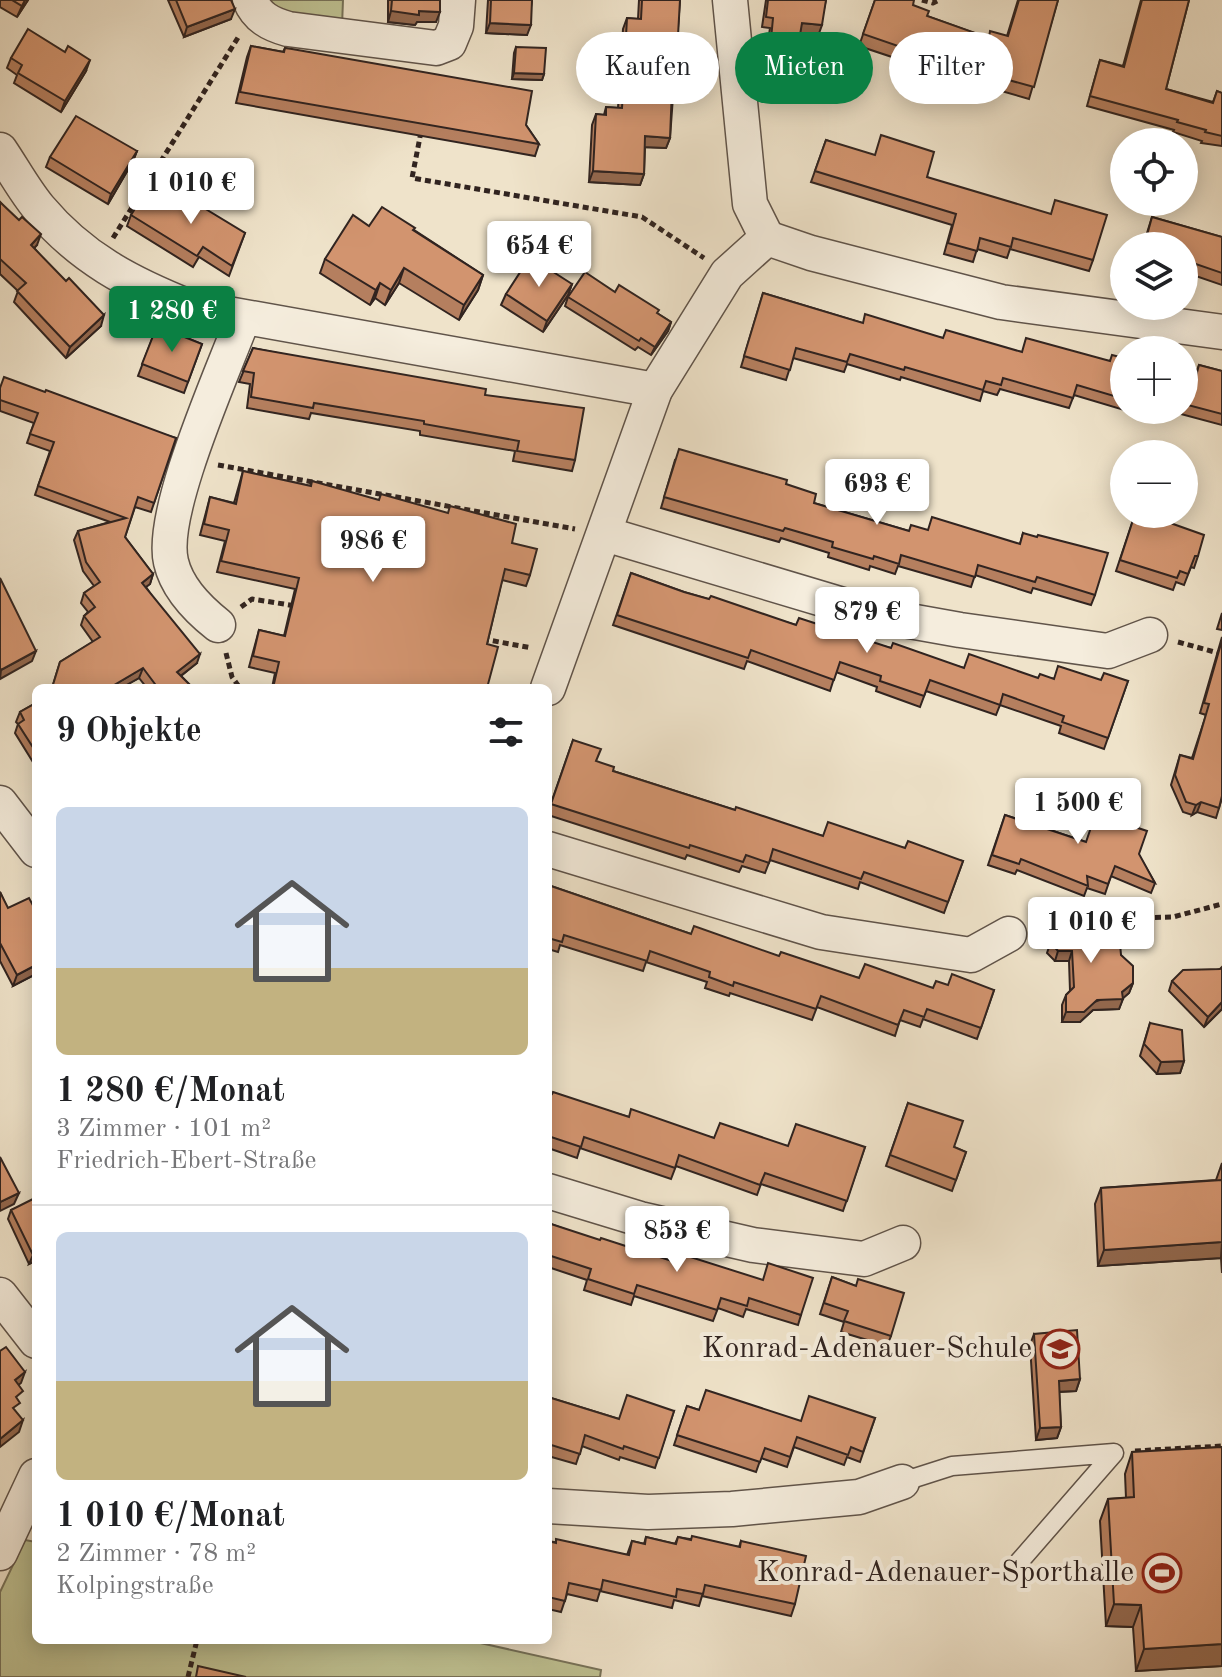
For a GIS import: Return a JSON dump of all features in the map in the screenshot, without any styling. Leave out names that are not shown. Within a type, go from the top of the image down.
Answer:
[{"type":"street","points":[[252,6],[273,25],[288,29],[436,48],[449,43],[456,26],[458,0]]},
{"type":"street","points":[[730,0],[750,204],[767,238],[811,253],[1001,302],[1222,332]]},
{"type":"street","points":[[0,150],[38,206],[97,263],[144,289],[189,307],[655,390]]},
{"type":"street","points":[[549,684],[655,390],[727,274],[767,238]]},
{"type":"street","points":[[218,625],[201,612],[185,591],[171,563],[170,531],[190,460],[243,318]]},
{"type":"street","points":[[605,534],[876,615],[918,623],[1108,651],[1150,635]]},
{"type":"street","points":[[0,803],[32,845]]},
{"type":"street","points":[[552,850],[821,932],[971,955],[1009,934]]},
{"type":"street","points":[[552,1192],[640,1219],[753,1245],[864,1259],[903,1243]]},
{"type":"street","points":[[0,1295],[32,1336]]},
{"type":"street","points":[[552,1506],[648,1512],[732,1509],[859,1497],[902,1482]]},
{"type":"street","points":[[2,1542],[32,1484]]},
{"type":"lane","points":[[902,1482],[952,1466],[1114,1453]]},
{"type":"lane","points":[[1019,1562],[1114,1453]]},
{"type":"path","points":[[922,0],[933,3],[939,0]]},
{"type":"path","points":[[97,263],[252,6]]},
{"type":"path","points":[[423,120],[412,178],[642,217],[727,274]]},
{"type":"path","points":[[190,460],[605,534]]},
{"type":"path","points":[[237,684],[232,677],[218,625],[252,599],[299,607]]},
{"type":"path","points":[[1150,635],[1222,654]]},
{"type":"path","points":[[468,637],[560,653]]},
{"type":"path","points":[[1009,934],[1045,919],[1173,917],[1222,904]]},
{"type":"path","points":[[1114,1453],[1222,1446]]},
{"type":"path","points":[[188,1677],[196,1644]]},
{"type":"green space","points":[[262,0],[343,0],[342,26],[275,14]]},
{"type":"green space","points":[[25,1540],[32,1541],[32,1644],[485,1644],[601,1670],[600,1677],[0,1677],[0,1592]]},
{"type":"building","points":[[176,0],[231,0],[235,9],[187,27]]},
{"type":"building","points":[[392,0],[440,0],[440,12],[419,11],[419,15],[391,11]]},
{"type":"building","points":[[491,0],[532,0],[531,25],[490,23]]},
{"type":"building","points":[[642,0],[680,0],[678,32],[626,32],[627,18],[641,19]]},
{"type":"building","points":[[768,0],[826,0],[822,25],[802,23],[800,32],[772,32],[773,18],[766,17]]},
{"type":"building","points":[[875,0],[914,0],[913,5],[929,11],[927,16],[972,32],[889,32],[889,43],[873,37],[873,32],[864,32]]},
{"type":"building","points":[[1019,0],[1058,0],[1034,87],[1013,81],[1013,32],[1009,32]]},
{"type":"building","points":[[1142,0],[1189,0],[1166,89],[1213,103],[1217,91],[1222,93],[1222,136],[1178,120],[1090,96],[1100,60],[1124,67]]},
{"type":"building","points":[[28,29],[65,52],[68,46],[90,60],[65,101],[18,73],[22,65],[11,58]]},
{"type":"building","points":[[251,46],[284,52],[285,48],[292,49],[532,91],[526,125],[539,144],[240,92]]},
{"type":"building","points":[[516,47],[546,48],[544,74],[514,73]]},
{"type":"building","points":[[622,104],[671,104],[670,138],[645,136],[644,174],[593,171],[596,114],[606,115],[606,107],[622,108]]},
{"type":"building","points":[[76,116],[137,151],[111,194],[50,157]]},
{"type":"building","points":[[881,135],[934,152],[927,177],[1051,214],[1055,200],[1107,215],[1093,260],[1013,238],[1011,247],[980,238],[977,251],[948,243],[956,214],[815,171],[826,140],[875,155]]},
{"type":"building","points":[[176,191],[245,233],[232,266],[203,247],[197,256],[131,215],[145,193],[166,207]]},
{"type":"building","points":[[0,202],[19,220],[22,217],[41,234],[31,245],[66,281],[69,278],[104,315],[70,347],[17,291],[26,283],[0,259]]},
{"type":"building","points":[[382,207],[483,275],[464,305],[404,268],[391,290],[380,283],[376,290],[325,259],[353,215],[369,226]]},
{"type":"building","points":[[1152,217],[1222,237],[1222,273],[1198,265],[1198,232],[1148,232]]},
{"type":"building","points":[[530,257],[572,284],[547,321],[506,294]]},
{"type":"building","points":[[585,272],[615,292],[619,285],[659,310],[657,313],[671,322],[655,347],[641,338],[639,341],[568,297]]},
{"type":"building","points":[[763,293],[863,323],[865,314],[943,338],[946,330],[1022,352],[1026,338],[1110,361],[1110,395],[1077,385],[1073,398],[1003,378],[1001,385],[986,381],[983,390],[850,354],[847,362],[796,348],[790,370],[744,356]]},
{"type":"building","points":[[157,326],[202,344],[188,382],[142,364]]},
{"type":"building","points":[[253,348],[486,389],[485,395],[584,408],[575,460],[517,451],[519,441],[424,424],[424,421],[314,403],[313,408],[251,397],[254,373],[243,371]]},
{"type":"building","points":[[1199,365],[1222,371],[1222,414],[1198,408]]},
{"type":"building","points":[[4,377],[176,438],[154,503],[138,497],[125,537],[153,574],[142,583],[200,654],[177,672],[189,684],[155,684],[143,668],[116,684],[53,684],[60,662],[100,637],[84,616],[95,607],[84,593],[100,582],[86,562],[78,531],[126,518],[38,486],[54,442],[30,434],[38,413],[0,400]]},
{"type":"building","points":[[679,449],[787,480],[786,484],[816,494],[814,503],[909,531],[911,525],[928,530],[932,517],[1020,544],[1023,533],[1108,553],[1095,595],[1037,577],[1035,582],[978,565],[975,577],[901,555],[899,564],[874,556],[873,559],[832,547],[833,542],[664,497]]},
{"type":"building","points":[[243,471],[311,486],[312,481],[379,500],[381,494],[448,513],[450,506],[516,524],[512,543],[537,549],[530,575],[505,569],[487,644],[498,647],[488,684],[274,684],[279,662],[253,656],[259,630],[285,636],[299,578],[221,561],[229,530],[204,524],[210,497],[236,504]]},
{"type":"building","points":[[1130,528],[1184,528],[1204,535],[1198,556],[1195,556],[1188,574],[1180,571],[1177,578],[1120,560]]},
{"type":"building","points":[[631,573],[796,625],[799,618],[891,648],[893,643],[964,668],[969,654],[1038,678],[1040,674],[1054,679],[1058,666],[1101,680],[1104,673],[1128,681],[1108,738],[1062,722],[1064,716],[1003,694],[1000,705],[930,680],[924,696],[880,681],[881,676],[840,662],[834,680],[751,650],[748,658],[617,615]]},
{"type":"building","points":[[0,578],[36,651],[1,670],[0,668]]},
{"type":"building","points":[[1222,640],[1222,796],[1219,808],[1201,802],[1196,805],[1186,802],[1175,775],[1180,755],[1193,759],[1209,704],[1204,703]]},
{"type":"building","points":[[32,705],[32,746],[18,724],[24,720],[20,712]]},
{"type":"building","points":[[573,740],[601,749],[596,761],[614,767],[613,771],[735,810],[736,807],[823,836],[828,822],[905,848],[908,841],[963,861],[948,902],[864,872],[861,879],[773,849],[769,863],[746,855],[743,862],[552,804]]},
{"type":"building","points":[[1103,792],[1128,799],[1120,822],[1147,831],[1139,854],[1155,883],[1115,866],[1108,884],[1087,876],[1088,886],[1021,859],[1019,864],[992,855],[1005,815],[1086,842]]},
{"type":"building","points":[[552,886],[691,934],[694,926],[779,956],[781,952],[859,978],[865,964],[933,988],[936,981],[948,985],[952,974],[994,990],[981,1028],[927,1009],[924,1017],[904,1010],[898,1025],[821,996],[816,1009],[734,982],[733,986],[709,977],[710,972],[650,951],[647,961],[564,935],[562,942],[552,939]]},
{"type":"building","points":[[0,892],[8,908],[29,898],[32,904],[32,967],[17,975],[0,943]]},
{"type":"building","points":[[1088,914],[1088,944],[1120,943],[1121,955],[1133,966],[1133,983],[1122,992],[1123,999],[1097,1000],[1084,1012],[1066,1012],[1066,995],[1074,987],[1072,951],[1058,951],[1051,943],[1060,915]]},
{"type":"building","points":[[1222,967],[1222,1002],[1208,1017],[1172,981],[1183,970]]},
{"type":"building","points":[[1150,1023],[1182,1030],[1184,1061],[1161,1062],[1144,1044]]},
{"type":"building","points":[[552,1094],[629,1117],[631,1109],[714,1138],[720,1123],[788,1146],[796,1124],[865,1147],[847,1201],[765,1173],[760,1185],[679,1155],[675,1168],[584,1137],[581,1147],[552,1137]]},
{"type":"building","points":[[908,1103],[963,1121],[954,1147],[966,1152],[956,1180],[890,1155]]},
{"type":"building","points":[[0,1157],[19,1193],[0,1202]]},
{"type":"building","points":[[1222,1180],[1222,1242],[1104,1250],[1101,1188]]},
{"type":"building","points":[[32,1200],[32,1253],[11,1210]]},
{"type":"building","points":[[552,1224],[675,1262],[678,1253],[763,1280],[768,1263],[813,1278],[801,1315],[749,1298],[747,1306],[721,1298],[717,1310],[637,1285],[634,1294],[588,1279],[591,1269],[552,1256]]},
{"type":"building","points":[[832,1277],[856,1286],[858,1279],[904,1293],[891,1336],[844,1321],[848,1311],[824,1303]]},
{"type":"building","points":[[1077,1330],[1080,1379],[1059,1381],[1061,1427],[1040,1428],[1034,1334]]},
{"type":"building","points":[[6,1347],[25,1372],[15,1380],[23,1391],[16,1397],[20,1403],[13,1408],[23,1420],[0,1439],[0,1351]]},
{"type":"building","points":[[706,1390],[801,1421],[809,1396],[875,1418],[863,1452],[851,1447],[848,1455],[797,1437],[790,1457],[765,1448],[760,1462],[677,1435],[687,1406],[699,1410]]},
{"type":"building","points":[[627,1395],[674,1411],[659,1458],[585,1435],[580,1454],[552,1445],[552,1398],[619,1419]]},
{"type":"building","name":"Konrad-Adenauer-Sporthalle","points":[[1222,1447],[1222,1644],[1144,1649],[1141,1605],[1114,1604],[1108,1499],[1134,1497],[1132,1452]]},
{"type":"building","points":[[692,1536],[740,1547],[741,1541],[806,1556],[795,1604],[705,1585],[703,1594],[677,1589],[676,1597],[603,1580],[601,1590],[569,1583],[565,1601],[552,1598],[552,1542],[556,1543],[556,1539],[629,1555],[632,1541],[645,1544],[646,1537],[676,1544],[678,1537],[691,1540]]},
{"type":"building","points":[[198,1666],[246,1677],[196,1677]]},
{"type":"place","name":"Konrad-Adenauer-Schule","points":[[1060,1349]]},
{"type":"place","name":"Konrad-Adenauer-Sporthalle","points":[[1162,1573]]}]
